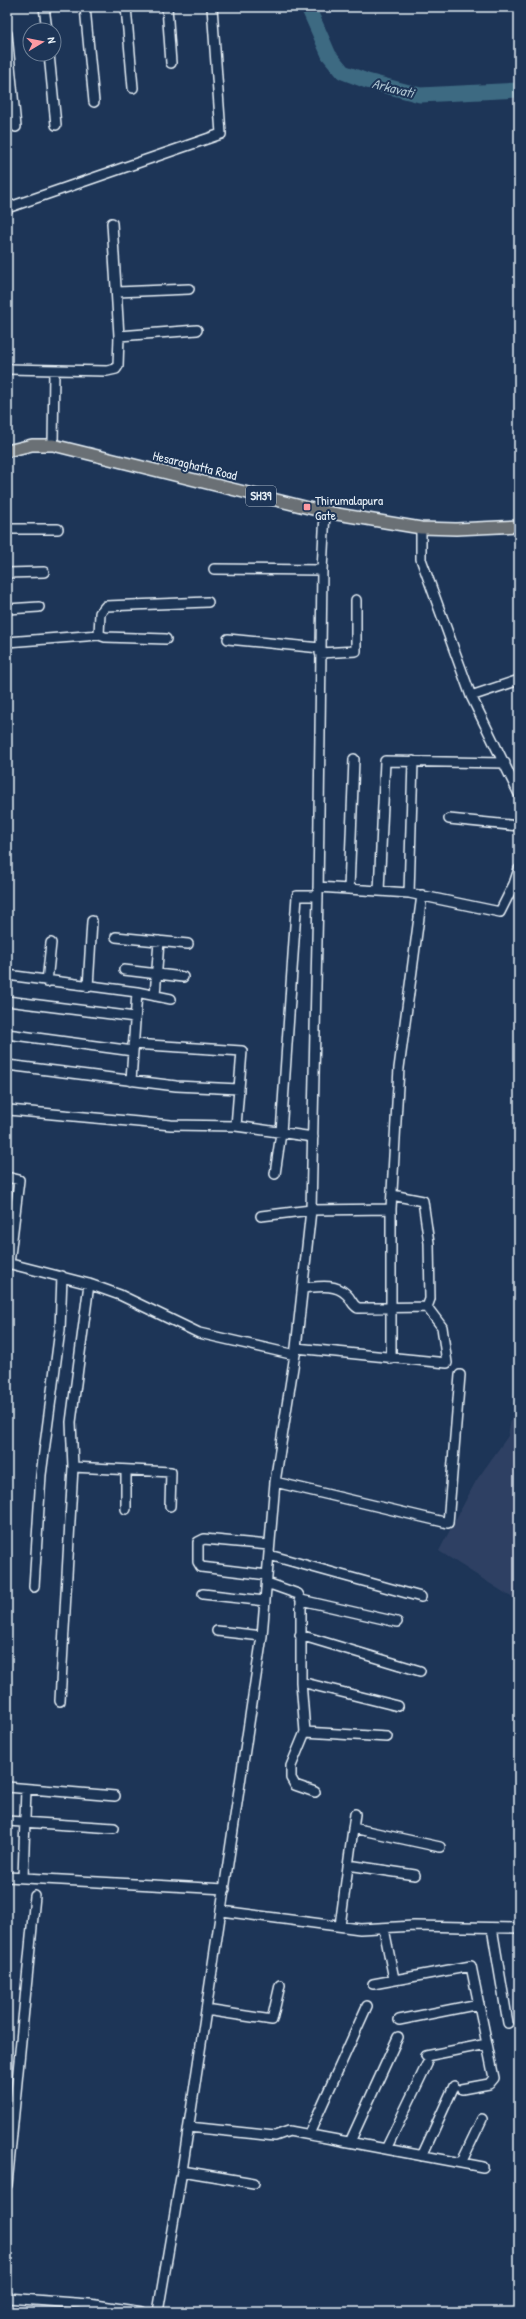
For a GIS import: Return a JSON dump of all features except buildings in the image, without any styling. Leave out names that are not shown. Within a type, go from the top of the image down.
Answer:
[{"type":"main road","name":"Hesaraghatta Road","points":[[7,451],[32,445],[53,445],[325,512],[421,528],[456,529],[519,526]]},
{"type":"street","points":[[44,7],[46,22]]},
{"type":"street","points":[[86,7],[94,102]]},
{"type":"street","points":[[126,7],[133,88]]},
{"type":"street","points":[[167,7],[171,63]]},
{"type":"street","points":[[7,208],[221,134],[212,7]]},
{"type":"street","points":[[7,34],[16,127]]},
{"type":"street","points":[[50,62],[56,125]]},
{"type":"street","points":[[7,369],[116,369],[118,366],[119,336],[112,223]]},
{"type":"street","points":[[117,292],[189,289]]},
{"type":"street","points":[[119,336],[197,330]]},
{"type":"street","points":[[53,445],[54,370]]},
{"type":"street","points":[[158,2312],[182,2171],[222,1911],[262,1636],[275,1482],[295,1352],[311,1210],[318,892],[320,650],[325,512]]},
{"type":"street","points":[[7,529],[58,528]]},
{"type":"street","points":[[421,528],[420,559],[471,696],[519,794]]},
{"type":"street","points":[[214,569],[322,570]]},
{"type":"street","points":[[7,573],[44,572]]},
{"type":"street","points":[[228,639],[320,650],[356,651],[356,600]]},
{"type":"street","points":[[99,635],[100,613],[106,606],[208,602]]},
{"type":"street","points":[[7,609],[39,607]]},
{"type":"street","points":[[7,642],[99,635],[105,637],[166,639]]},
{"type":"street","points":[[471,696],[519,680]]},
{"type":"street","points":[[349,889],[354,759]]},
{"type":"street","points":[[378,891],[385,761],[505,763]]},
{"type":"street","points":[[409,893],[413,761]]},
{"type":"street","points":[[449,819],[519,826]]},
{"type":"street","points":[[275,1174],[281,1133],[297,896],[349,889],[409,893],[500,912],[518,873]]},
{"type":"street","points":[[391,1359],[392,1306],[390,1208],[399,1068],[422,896]]},
{"type":"street","points":[[88,986],[92,921]]},
{"type":"street","points":[[116,937],[188,944]]},
{"type":"street","points":[[155,996],[159,941]]},
{"type":"street","points":[[47,982],[51,943]]},
{"type":"street","points":[[124,970],[183,977]]},
{"type":"street","points":[[7,975],[47,982],[137,992],[171,999]]},
{"type":"street","points":[[131,1081],[137,992]]},
{"type":"street","points":[[7,1001],[135,1018]]},
{"type":"street","points":[[7,1034],[133,1048],[242,1051],[236,1126]]},
{"type":"street","points":[[7,1065],[176,1086],[239,1090]]},
{"type":"street","points":[[8,1113],[171,1125],[236,1126],[313,1137]]},
{"type":"street","points":[[7,1177],[19,1180],[8,1263],[62,1276],[120,1294],[199,1333],[295,1352],[447,1363],[442,1327],[427,1307]]},
{"type":"street","points":[[392,1195],[423,1201],[429,1243],[430,1300],[427,1307]]},
{"type":"street","points":[[261,1216],[311,1210],[390,1208]]},
{"type":"street","points":[[34,1587],[41,1475],[60,1330],[62,1276]]},
{"type":"street","points":[[60,1701],[73,1467],[71,1422],[89,1284]]},
{"type":"street","points":[[303,1288],[329,1286],[341,1290],[348,1295],[352,1304],[358,1308],[392,1306],[427,1307]]},
{"type":"street","points":[[275,1482],[448,1522],[460,1375]]},
{"type":"street","points":[[73,1467],[171,1472],[170,1506]]},
{"type":"street","points":[[126,1470],[126,1509]]},
{"type":"street","points":[[315,1792],[295,1785],[291,1778],[292,1766],[305,1732],[301,1682],[301,1600],[298,1594],[267,1579],[201,1567],[198,1562],[198,1542],[204,1539],[269,1550],[421,1597]]},
{"type":"street","points":[[203,1594],[265,1601]]},
{"type":"street","points":[[301,1600],[397,1622]]},
{"type":"street","points":[[217,1631],[262,1636]]},
{"type":"street","points":[[300,1635],[420,1671]]},
{"type":"street","points":[[301,1682],[398,1706]]},
{"type":"street","points":[[305,1732],[387,1737]]},
{"type":"street","points":[[7,1787],[115,1796]]},
{"type":"street","points":[[23,1878],[26,1789]]},
{"type":"street","points":[[340,1926],[355,1814]]},
{"type":"street","points":[[7,1821],[114,1828]]},
{"type":"street","points":[[353,1828],[440,1847]]},
{"type":"street","points":[[348,1865],[415,1875]]},
{"type":"street","points":[[7,1877],[225,1889]]},
{"type":"street","points":[[7,2185],[35,1896]]},
{"type":"street","points":[[222,1911],[360,1929],[384,1929],[414,1926],[519,1928]]},
{"type":"street","points":[[492,1928],[508,2023]]},
{"type":"street","points":[[384,1929],[394,1979]]},
{"type":"street","points":[[373,1984],[470,1966],[479,2004],[493,2080],[489,2084],[458,2088],[422,2156]]},
{"type":"street","points":[[206,2010],[272,2020],[280,1985]]},
{"type":"street","points":[[399,2020],[479,2004]]},
{"type":"street","points":[[309,2134],[367,2006]]},
{"type":"street","points":[[350,2142],[398,2037]]},
{"type":"street","points":[[386,2149],[426,2060],[487,2044]]},
{"type":"street","points":[[461,2163],[482,2119]]},
{"type":"street","points":[[188,2127],[275,2136],[289,2131],[483,2167]]},
{"type":"street","points":[[182,2171],[254,2183]]},
{"type":"street","points":[[7,2298],[89,2304],[142,2312]]},
{"type":"shaded area","points":[[519,1378],[519,1602],[439,1551],[476,1481],[508,1436]]},
{"type":"waterway","name":"Arkavati","points":[[308,7],[329,55],[343,72],[367,81],[420,95],[519,90]]},
{"type":"place","name":"Thirumalapura Gate","points":[[307,507]]}]
